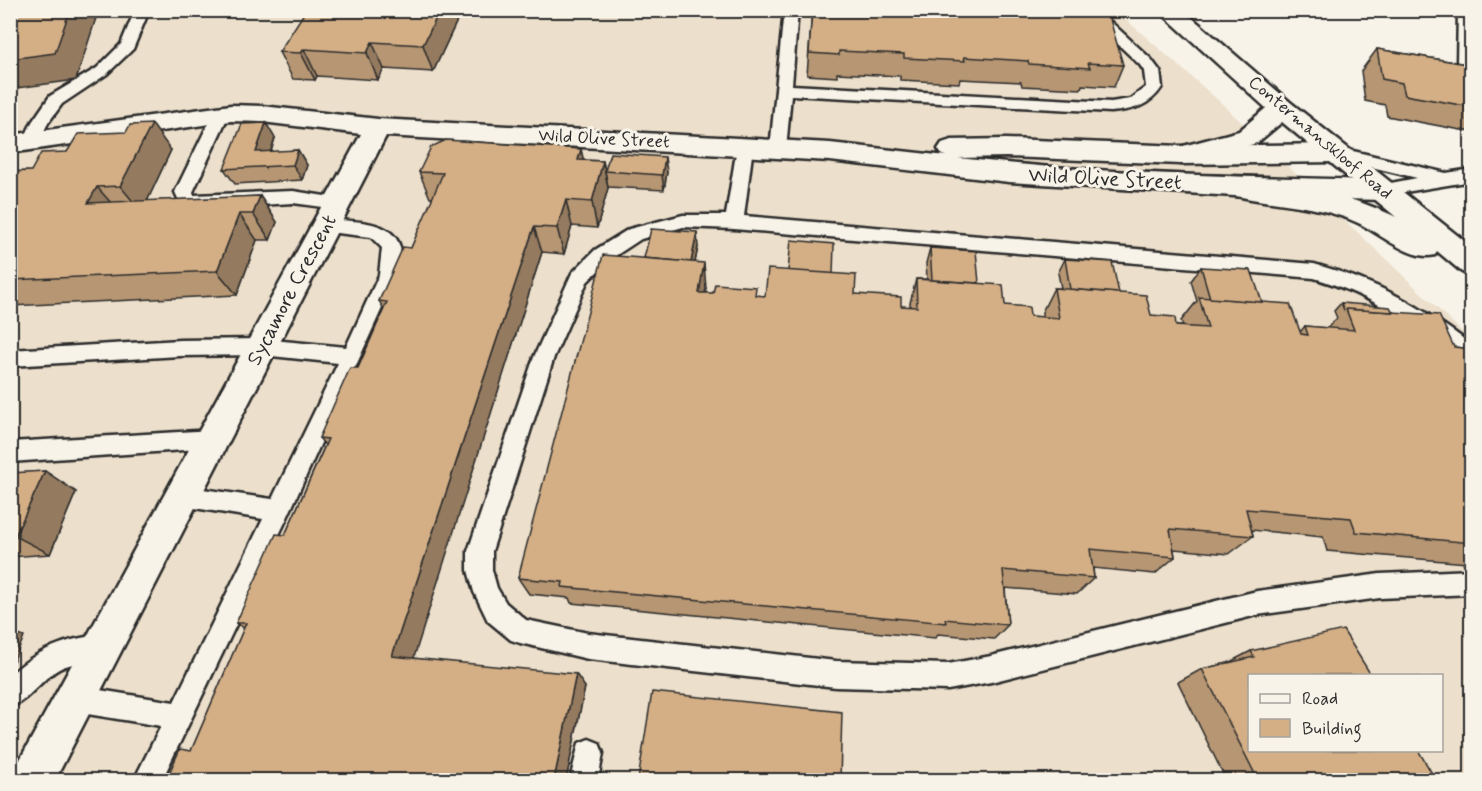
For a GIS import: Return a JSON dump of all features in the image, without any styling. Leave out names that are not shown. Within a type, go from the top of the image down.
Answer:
[{"type":"street","name":"Contermanskloof Road","points":[[1169,10],[1281,108],[1472,264]]},
{"type":"street","points":[[1281,108],[1263,127],[1248,137],[1194,155],[1225,186],[1321,201],[1363,213],[1472,273]]},
{"type":"street","points":[[21,142],[221,114],[262,114],[378,127]]},
{"type":"street","name":"Wild Olive Street","points":[[378,127],[830,152],[1008,173],[1225,186],[1381,190]]},
{"type":"street","name":"Sycamore Crescent","points":[[32,780],[378,127]]},
{"type":"street","name":"Wild Olive Street","points":[[830,152],[1006,148],[1194,155],[1336,153]]},
{"type":"lane","points":[[778,149],[791,10]]},
{"type":"lane","points":[[784,90],[1111,107],[1134,104],[1143,99],[1154,87],[1152,71],[1146,62],[1089,10]]},
{"type":"lane","points":[[1465,10],[1465,63]]},
{"type":"lane","points":[[21,142],[56,100],[102,71],[128,46],[141,13]]},
{"type":"lane","points":[[148,780],[279,511],[388,275],[391,248],[386,239],[375,231],[293,197],[193,202],[186,199],[184,192],[221,114]]},
{"type":"lane","points":[[734,222],[746,147]]},
{"type":"lane","points":[[1336,153],[1442,178]]},
{"type":"lane","points":[[1381,190],[1442,178],[1472,175]]},
{"type":"lane","points":[[1472,357],[1416,314],[1381,293],[1349,280],[1314,271],[734,222],[683,221],[635,234],[602,255],[579,278],[544,357],[480,551],[480,570],[486,592],[497,612],[520,631],[588,646],[836,674],[948,677],[991,669],[1257,603],[1380,586],[1472,582]]},
{"type":"lane","points":[[10,358],[180,348],[262,347],[351,356]]},
{"type":"lane","points":[[10,452],[213,439]]},
{"type":"lane","points":[[182,496],[279,511]]},
{"type":"lane","points":[[10,695],[36,668],[55,657],[79,649],[102,648]]},
{"type":"lane","points":[[75,699],[181,716]]},
{"type":"lane","points":[[584,780],[590,753]]},
{"type":"shaded area","points":[[117,10],[1116,11],[1219,101],[1471,340],[1471,780],[11,780],[10,25]]},
{"type":"building","points":[[10,10],[70,10],[55,53],[10,59]]},
{"type":"building","points":[[306,10],[440,10],[423,45],[372,42],[367,53],[304,49],[301,53],[279,52]]},
{"type":"building","points":[[812,10],[1086,10],[1108,12],[1123,65],[1088,63],[1090,68],[964,57],[965,61],[904,58],[904,54],[839,51],[839,55],[809,53]]},
{"type":"building","points":[[1377,49],[1472,65],[1472,107],[1405,95],[1402,83],[1382,79]]},
{"type":"building","points":[[266,123],[256,152],[298,150],[293,165],[224,169],[242,124]]},
{"type":"building","points":[[152,124],[120,186],[97,187],[88,203],[260,196],[253,214],[239,214],[217,271],[10,280],[10,172],[31,171],[41,153],[67,152],[78,134],[126,132],[130,125]]},
{"type":"building","points":[[446,140],[581,149],[578,160],[603,161],[592,202],[566,200],[557,228],[534,227],[392,656],[576,674],[554,780],[166,780],[180,749],[191,751],[246,623],[236,623],[276,534],[285,535],[328,439],[319,438],[350,368],[358,368],[387,302],[379,301],[403,247],[411,248],[443,173],[419,172],[431,147]]},
{"type":"building","points":[[610,153],[665,157],[662,175],[605,171]]},
{"type":"building","points":[[651,229],[697,232],[691,262],[644,258]]},
{"type":"building","points":[[791,240],[834,244],[833,274],[788,271]]},
{"type":"building","points":[[930,248],[976,251],[979,283],[932,280]]},
{"type":"building","points":[[603,255],[704,263],[699,293],[713,293],[715,284],[756,287],[755,295],[765,296],[768,269],[856,275],[855,294],[901,297],[901,306],[917,307],[916,279],[1003,285],[1005,305],[1029,307],[1030,316],[1059,318],[1054,288],[1146,295],[1151,315],[1175,317],[1176,326],[1208,328],[1199,297],[1290,304],[1301,334],[1308,335],[1305,326],[1354,330],[1346,309],[1439,315],[1454,347],[1472,349],[1472,543],[1356,532],[1351,518],[1246,509],[1253,536],[1170,529],[1175,557],[1090,549],[1094,578],[1003,570],[1008,625],[945,619],[946,623],[562,587],[563,582],[518,578]]},
{"type":"building","points":[[1065,259],[1112,262],[1119,293],[1070,289]]},
{"type":"building","points":[[1201,267],[1251,270],[1262,302],[1210,298]]},
{"type":"building","points":[[1341,303],[1390,307],[1393,312],[1344,310]]},
{"type":"building","points":[[45,471],[15,536],[10,537],[10,473]]},
{"type":"building","points":[[1343,630],[1370,674],[1248,674],[1248,752],[1419,752],[1436,780],[1258,780],[1202,669],[1254,657],[1251,651]]},
{"type":"building","points":[[652,692],[842,712],[840,780],[638,780]]}]
